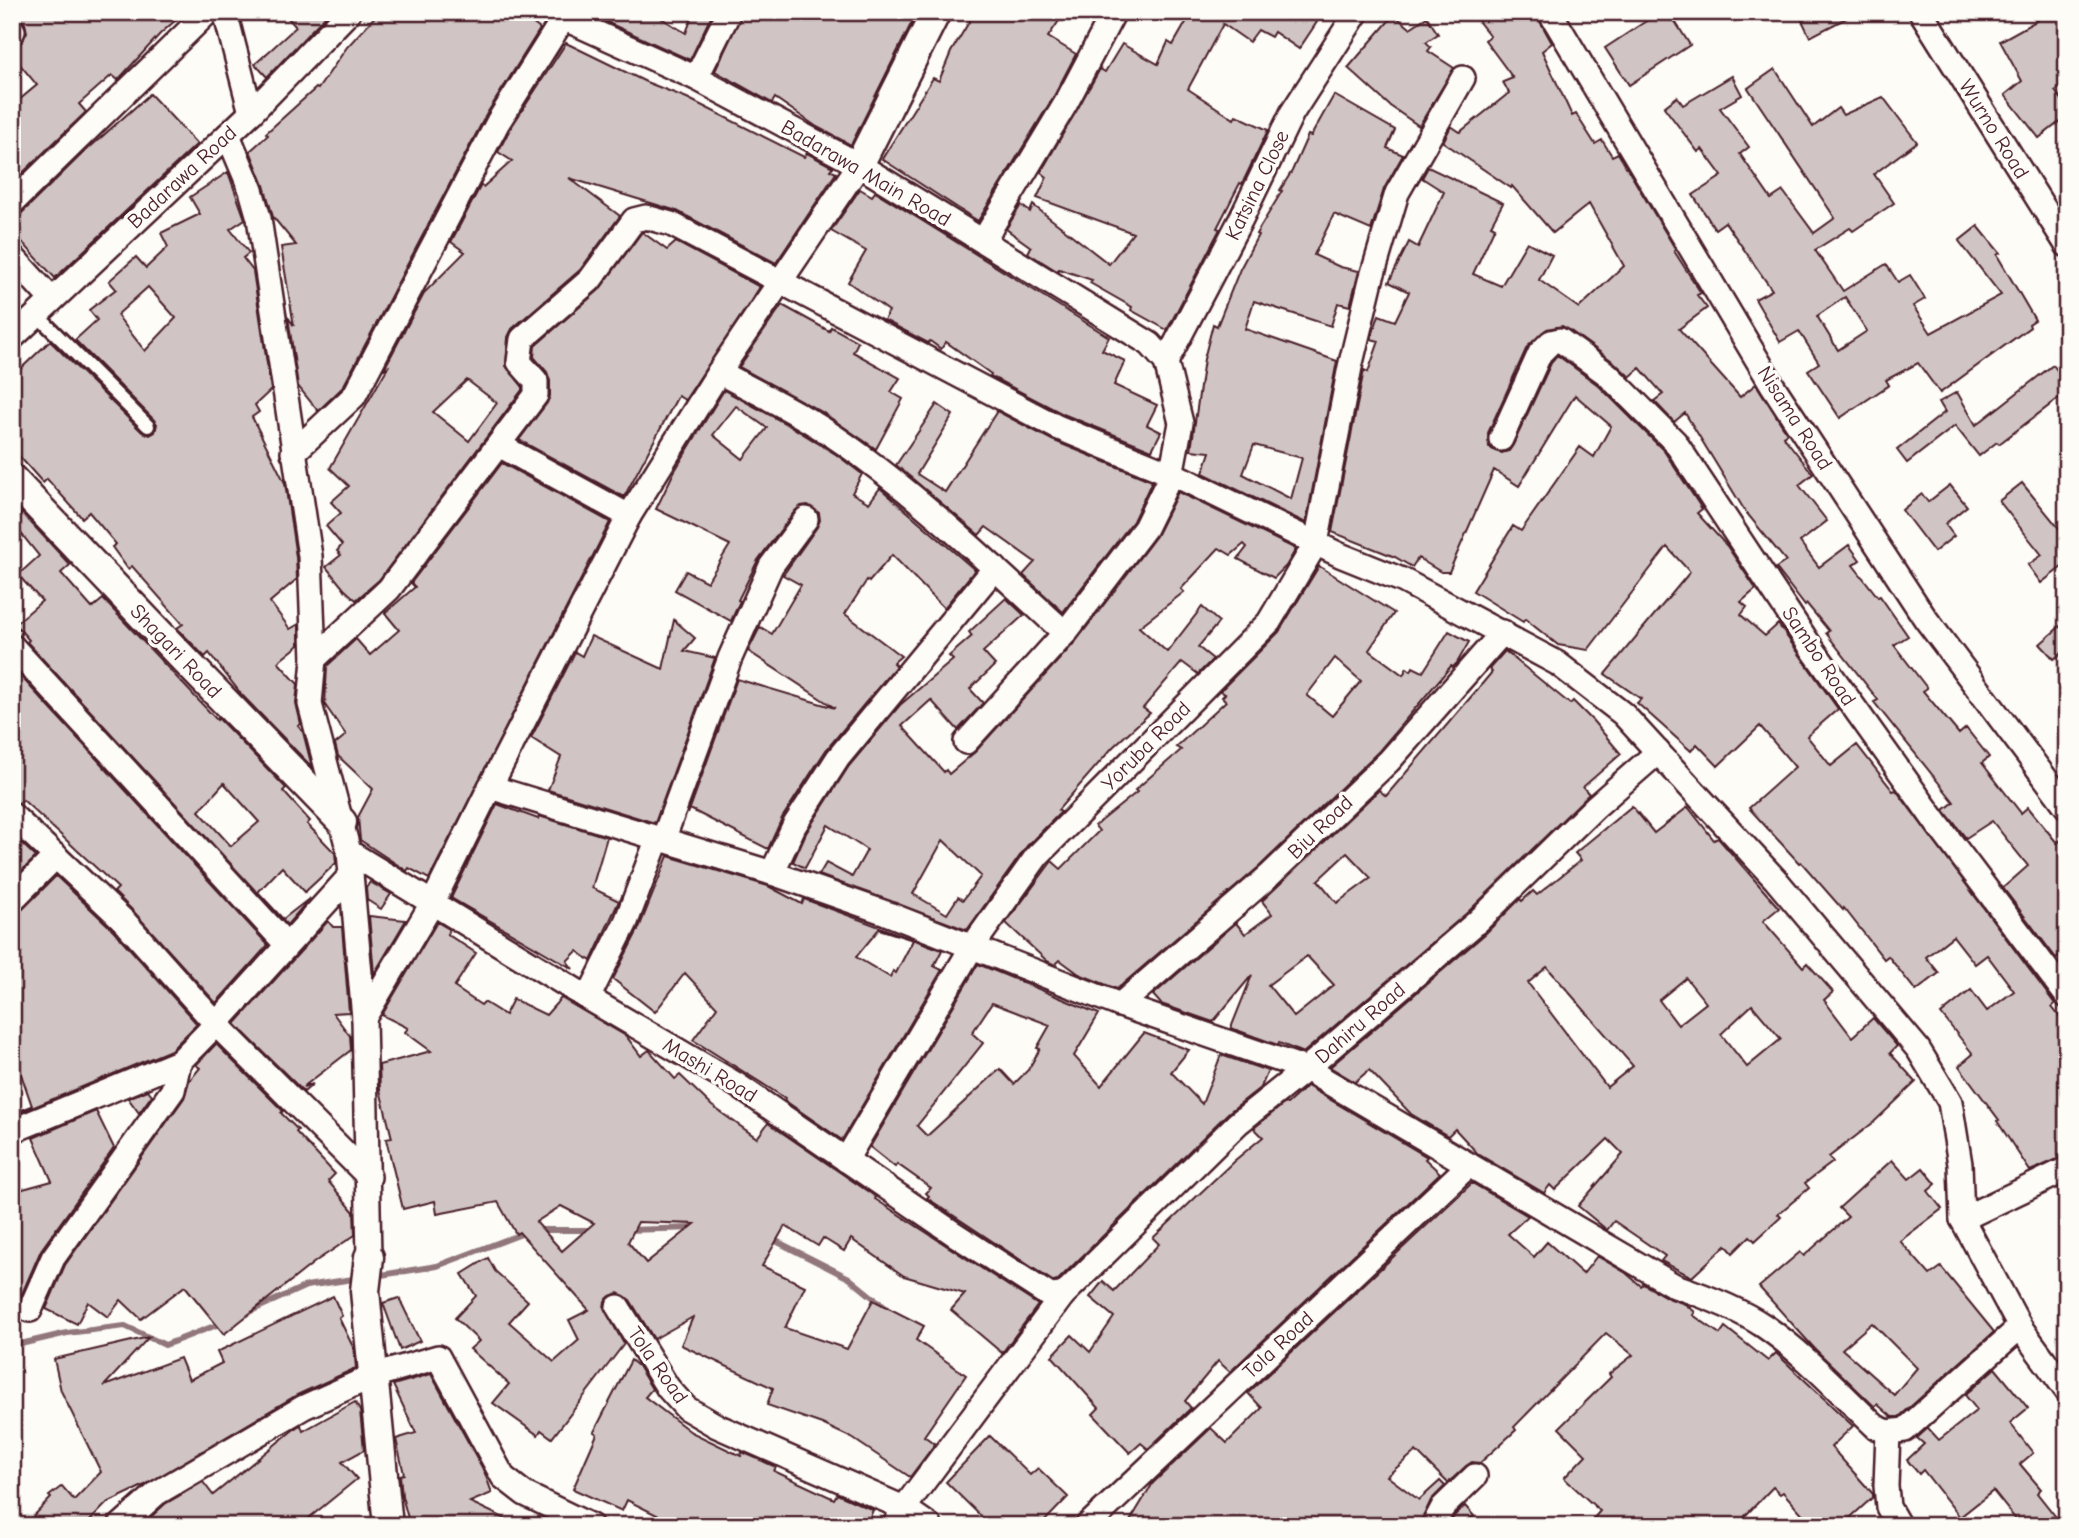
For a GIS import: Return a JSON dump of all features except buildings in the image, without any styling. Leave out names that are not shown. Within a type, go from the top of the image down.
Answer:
[{"type":"street","points":[[12,202],[208,12]]},
{"type":"street","points":[[225,12],[251,113]]},
{"type":"street","name":"Badarawa Road","points":[[12,338],[251,113],[349,12]]},
{"type":"street","points":[[696,78],[729,12]]},
{"type":"street","points":[[365,1018],[433,902],[629,516],[719,372],[859,165],[936,12]]},
{"type":"street","points":[[982,241],[1066,103],[1114,12]]},
{"type":"street","name":"Katsina Close","points":[[1166,362],[1230,241],[1292,113],[1357,12]]},
{"type":"street","name":"Nisama Road","points":[[1550,12],[1773,386],[1925,618],[2067,807]]},
{"type":"street","name":"Wurno Road","points":[[1921,12],[2067,246]]},
{"type":"street","points":[[293,453],[354,396],[556,15]]},
{"type":"street","name":"Badarawa Main Road","points":[[556,15],[696,78],[859,165],[1150,344],[1166,362]]},
{"type":"street","name":"Yoruba Road","points":[[846,1160],[972,947],[1037,856],[1269,622],[1316,543],[1356,342],[1397,193],[1463,78]]},
{"type":"street","points":[[228,135],[251,190],[259,218],[310,555],[314,659],[310,704],[349,852],[365,1018],[369,1177],[369,1257],[365,1291],[388,1526]]},
{"type":"street","points":[[314,659],[389,589],[536,396],[536,381],[519,362],[522,339],[590,280],[634,220],[646,217],[671,224],[1057,427],[1171,475],[1402,580],[1557,663],[1623,714],[1776,880],[1918,1049],[1951,1101],[1960,1164],[1962,1219],[2020,1327],[2067,1391]]},
{"type":"street","points":[[12,256],[45,307]]},
{"type":"street","name":"Sambo Road","points":[[1501,439],[1540,354],[1551,342],[1560,340],[1607,374],[1675,442],[1811,647],[1938,825],[2067,996]]},
{"type":"street","points":[[967,742],[1065,633],[1145,528],[1171,475],[1181,423],[1166,362]]},
{"type":"street","points":[[719,372],[844,443],[925,506],[1065,633]]},
{"type":"street","points":[[499,445],[629,516]]},
{"type":"street","name":"Shagari Road","points":[[12,479],[342,822]]},
{"type":"street","points":[[588,998],[626,922],[740,635],[771,566],[806,519]]},
{"type":"street","points":[[772,873],[794,826],[838,758],[995,568]]},
{"type":"street","name":"Biu Road","points":[[1120,1005],[1269,876],[1389,761],[1503,632]]},
{"type":"street","points":[[12,646],[287,945]]},
{"type":"street","name":"Dahiru Road","points":[[899,1517],[1063,1295],[1238,1123],[1306,1069],[1477,922],[1595,807],[1658,752]]},
{"type":"street","points":[[490,787],[772,873],[886,913],[1120,1005],[1306,1069],[1675,1286],[1714,1299],[1763,1325],[1804,1358],[1877,1427],[1888,1433],[1905,1430],[2020,1327]]},
{"type":"street","points":[[12,815],[124,921],[216,1024],[369,1177]]},
{"type":"street","name":"Mashi Road","points":[[349,852],[588,998],[737,1084],[1050,1296],[1063,1295]]},
{"type":"street","points":[[12,900],[56,856]]},
{"type":"street","points":[[12,1131],[178,1062],[351,875]]},
{"type":"street","points":[[30,1310],[53,1258],[173,1090],[178,1062]]},
{"type":"street","name":"Tola Road","points":[[1087,1526],[1469,1165]]},
{"type":"street","points":[[1962,1219],[2067,1169]]},
{"type":"street","name":"Tola Road","points":[[618,1307],[668,1388],[686,1408],[899,1517],[930,1526]]},
{"type":"street","points":[[120,1526],[157,1493],[304,1408],[373,1376],[438,1357],[503,1477],[525,1494],[590,1526]]},
{"type":"street","points":[[1888,1433],[1888,1507],[1899,1526]]},
{"type":"street","points":[[1433,1526],[1443,1507],[1475,1476]]},
{"type":"lane","points":[[45,307],[148,426]]},
{"type":"waterway","points":[[626,1230],[696,1228]]},
{"type":"waterway","points":[[375,1276],[437,1266],[532,1230],[594,1230]]},
{"type":"waterway","points":[[770,1238],[849,1278],[886,1308]]},
{"type":"waterway","points":[[251,1311],[306,1286],[360,1278]]},
{"type":"waterway","points":[[12,1346],[67,1333],[125,1326],[165,1345],[222,1323]]}]
